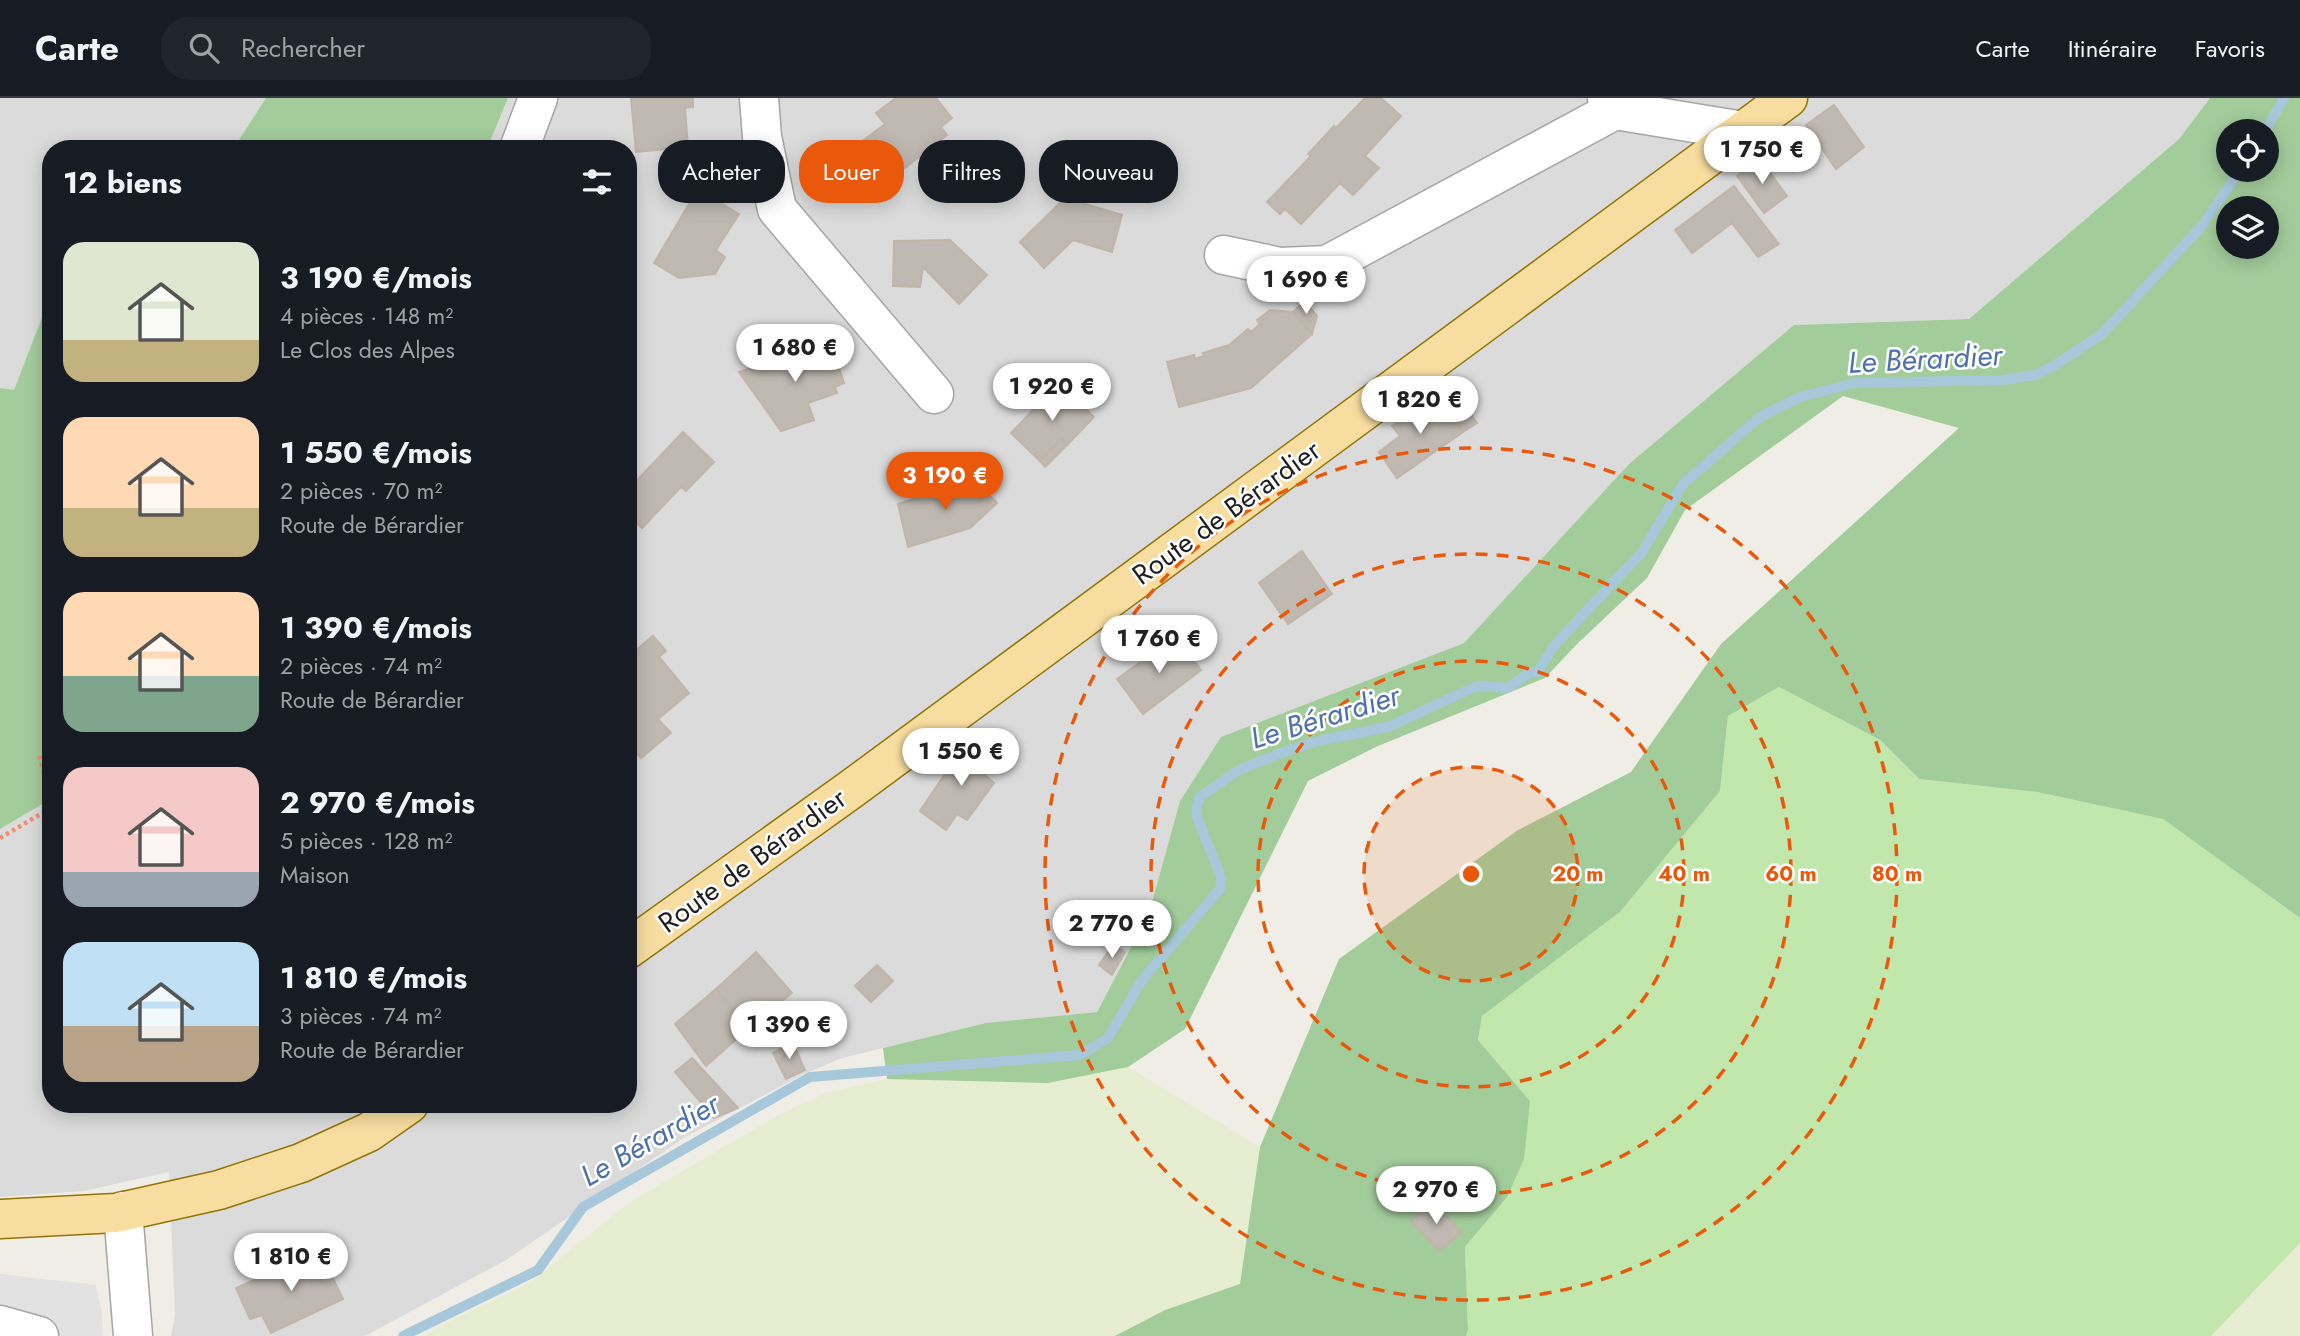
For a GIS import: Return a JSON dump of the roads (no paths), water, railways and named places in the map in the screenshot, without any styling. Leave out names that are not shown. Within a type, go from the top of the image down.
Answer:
[{"type":"main road","name":"Route de Bérardier","points":[[637,943],[850,790],[1788,98]]},
{"type":"main road","points":[[0,1219],[123,1211],[219,1190],[301,1163],[369,1132],[396,1113]]},
{"type":"street","points":[[522,140],[538,98]]},
{"type":"street","points":[[759,98],[762,137],[777,209],[934,394]]},
{"type":"street","points":[[1224,255],[1280,267],[1328,265],[1611,104],[1743,131]]},
{"type":"street","points":[[123,1211],[133,1336]]},
{"type":"street","points":[[0,1325],[39,1336]]},
{"type":"waterway","name":"Le Bérardier","points":[[2272,119],[2284,98]]},
{"type":"waterway","name":"Le Bérardier","points":[[403,1336],[538,1270],[583,1207],[810,1077],[1080,1055],[1108,1038],[1142,980],[1220,889],[1221,877],[1197,817],[1200,797],[1237,771],[1283,752],[1318,741],[1388,727],[1477,686],[1508,688],[1530,672],[1538,672],[1553,647],[1642,552],[1683,484],[1760,417],[1800,397],[1855,383],[2004,380],[2035,375],[2052,367],[2102,334],[2201,227],[2232,182]]}]
